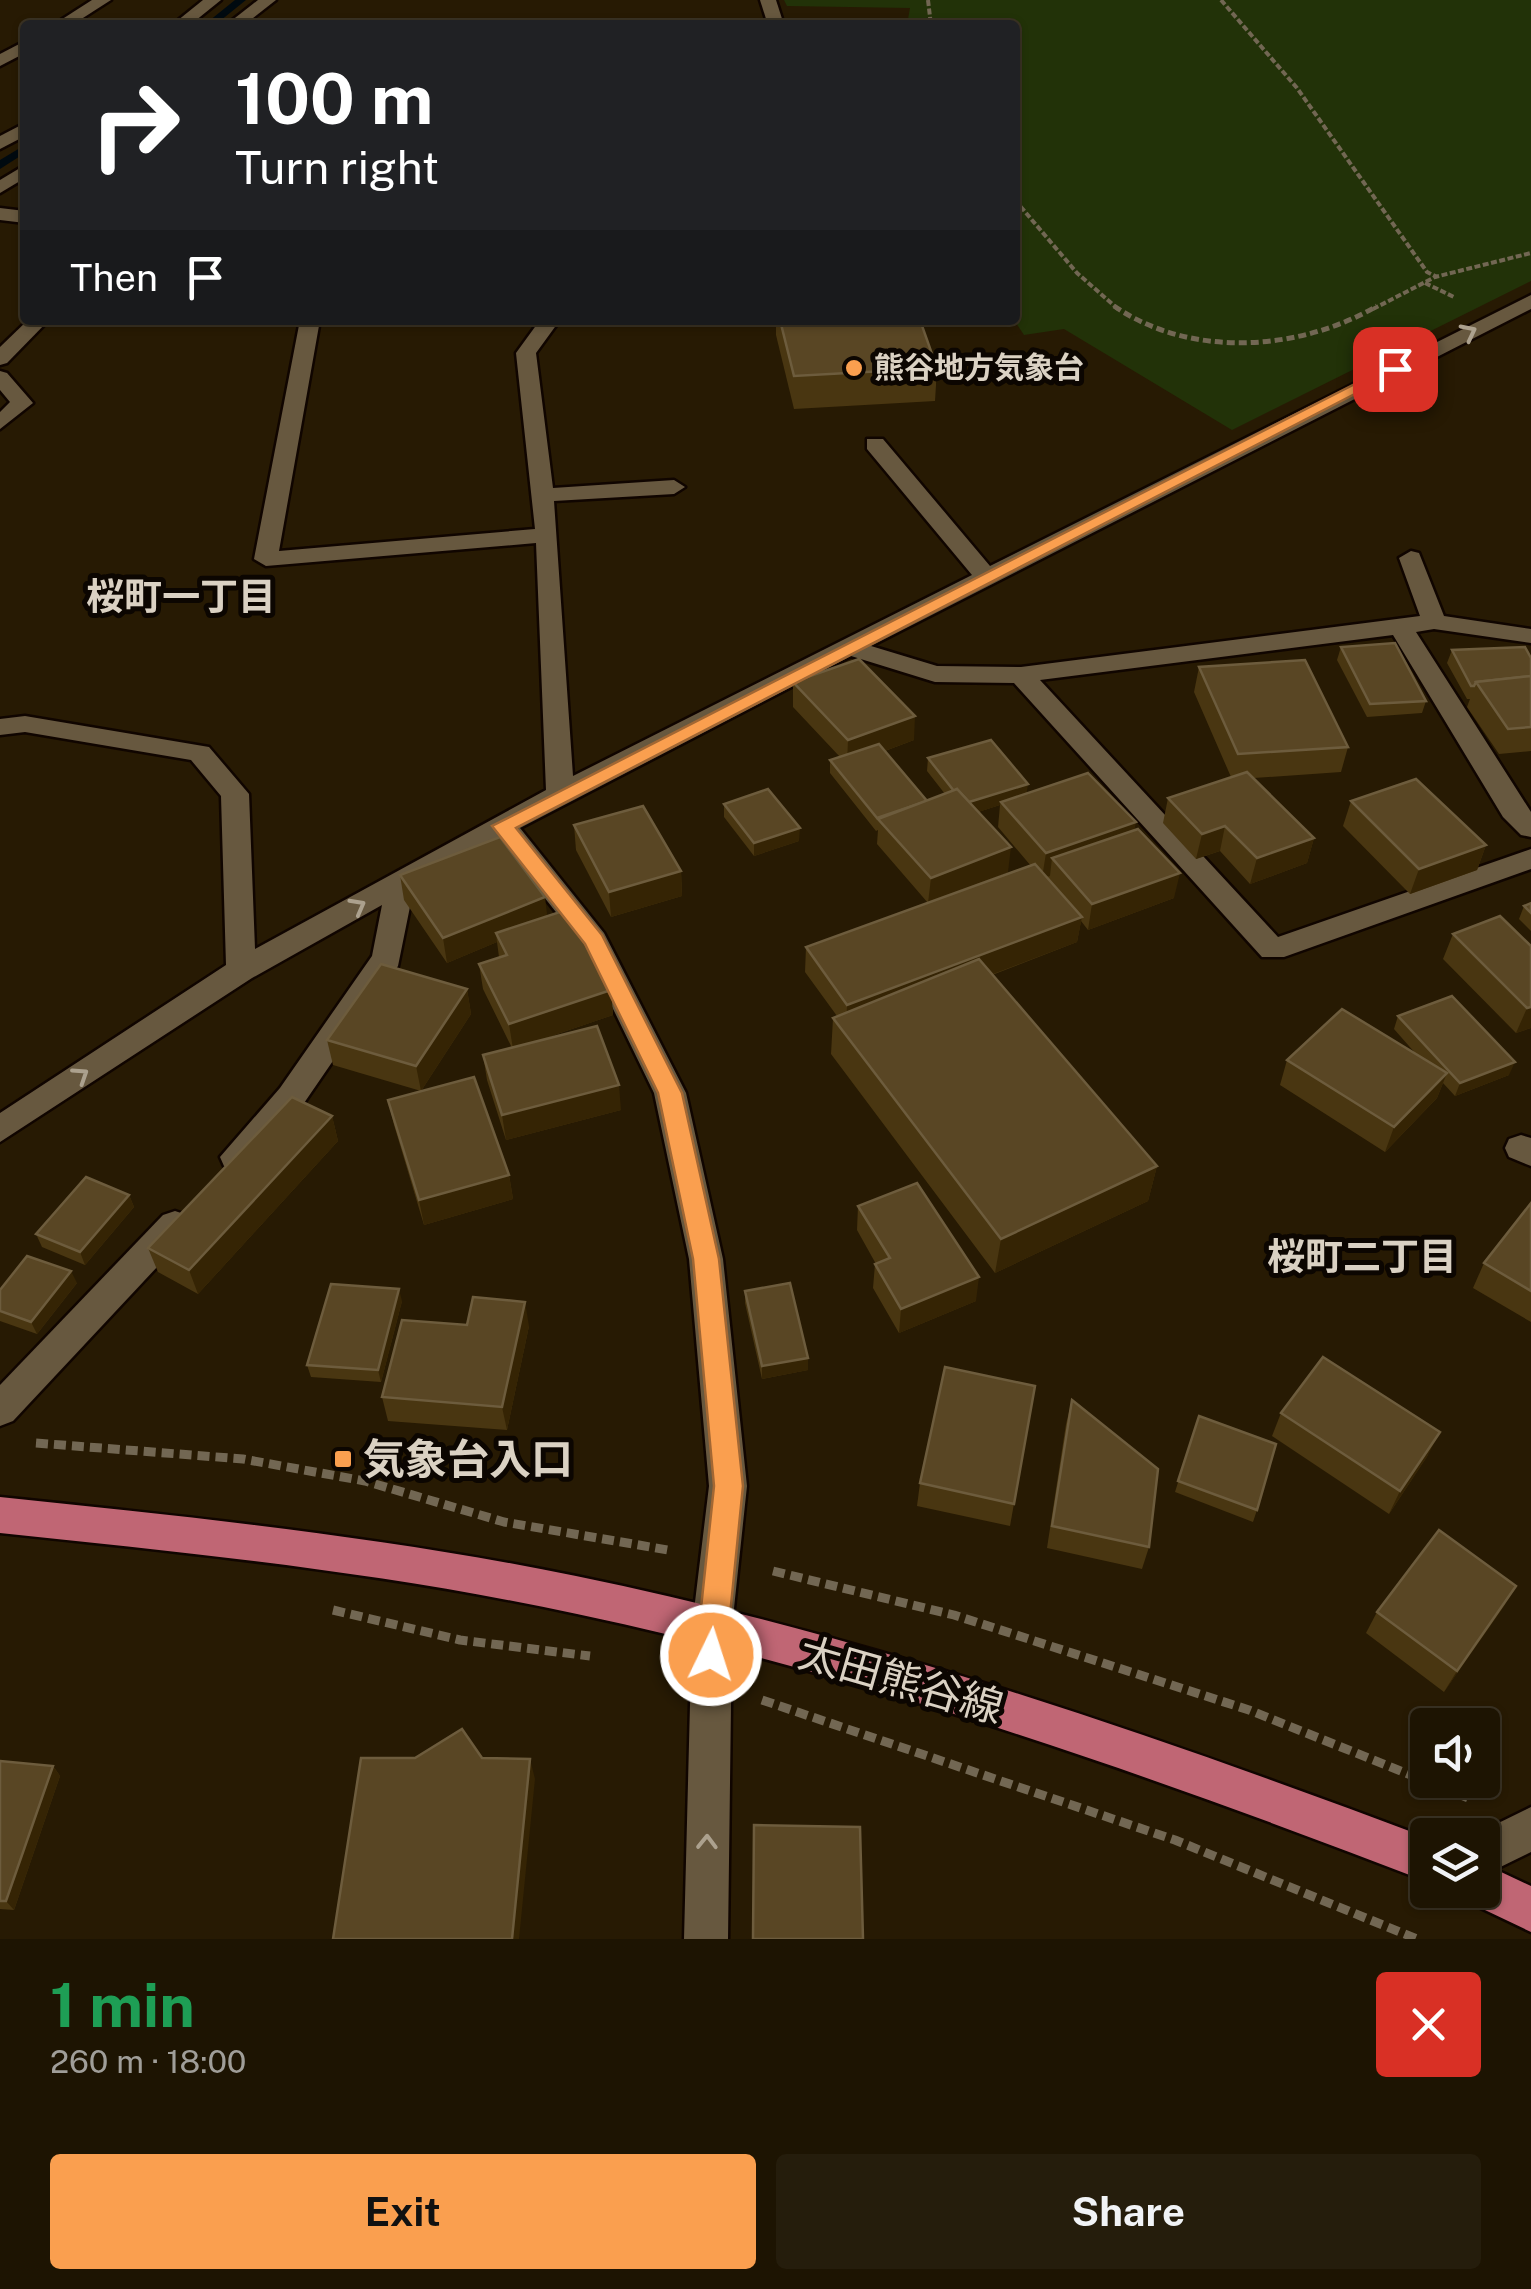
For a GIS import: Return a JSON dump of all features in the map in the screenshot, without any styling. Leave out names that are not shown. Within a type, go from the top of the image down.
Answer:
[{"type":"main road","name":"太田熊谷線","points":[[0,1516],[160,1532],[452,1572],[712,1626],[995,1705],[1229,1782],[1410,1853]]},
{"type":"main road","points":[[1500,1894],[1531,1910]]},
{"type":"street","points":[[69,20],[103,0]]},
{"type":"street","points":[[187,20],[213,0]]},
{"type":"street","points":[[241,20],[268,0]]},
{"type":"street","points":[[0,1129],[242,970],[560,794],[1531,301]]},
{"type":"street","points":[[0,359],[34,325]]},
{"type":"street","points":[[309,325],[266,558],[546,535]]},
{"type":"street","points":[[546,325],[526,352],[546,535],[560,794]]},
{"type":"street","points":[[0,377],[22,403],[0,424]]},
{"type":"street","points":[[875,444],[985,576]]},
{"type":"street","points":[[542,496],[674,486]]},
{"type":"street","points":[[1410,558],[1434,622]]},
{"type":"street","points":[[852,648],[935,674],[1021,675],[1434,622],[1531,636]]},
{"type":"street","points":[[1400,626],[1513,811],[1531,828]]},
{"type":"street","points":[[1021,675],[1273,950],[1531,859]]},
{"type":"street","points":[[0,726],[26,724],[200,753],[236,794],[242,970]]},
{"type":"street","points":[[502,826],[594,940],[670,1093],[706,1259],[728,1486],[712,1626],[706,1939]]},
{"type":"street","points":[[0,1410],[291,1097],[387,958],[401,882]]},
{"type":"street","points":[[1500,1845],[1531,1829]]},
{"type":"path","points":[[1222,0],[1297,88],[1427,272],[1437,276]]},
{"type":"path","points":[[1020,206],[1092,287],[1119,310],[1156,327],[1196,335],[1283,341],[1333,329],[1437,276],[1531,254]]},
{"type":"green space","points":[[784,0],[1531,0],[1531,281],[1232,430],[1064,329],[1024,335],[1017,325],[1020,20],[908,20],[910,8],[787,6]]},
{"type":"building","points":[[781,325],[922,325],[937,368],[794,376]]},
{"type":"building","points":[[1395,643],[1426,701],[1370,704],[1341,647]]},
{"type":"building","points":[[1525,647],[1531,658],[1531,676],[1476,682],[1474,686],[1452,650]]},
{"type":"building","points":[[859,659],[915,716],[848,740],[793,682]]},
{"type":"building","points":[[1305,660],[1348,747],[1238,754],[1199,667]]},
{"type":"building","points":[[1531,676],[1531,727],[1508,729],[1476,682]]},
{"type":"building","points":[[991,740],[1028,784],[969,802],[957,789],[954,791],[928,758]]},
{"type":"building","points":[[879,744],[927,801],[877,818],[830,760]]},
{"type":"building","points":[[1247,772],[1314,838],[1257,858],[1225,826],[1202,834],[1168,798]]},
{"type":"building","points":[[1088,773],[1136,822],[1046,853],[1001,802]]},
{"type":"building","points":[[1416,779],[1486,845],[1419,869],[1351,801]]},
{"type":"building","points":[[768,789],[800,828],[754,843],[724,804]]},
{"type":"building","points":[[957,789],[1011,847],[931,878],[878,819]]},
{"type":"building","points":[[643,806],[681,871],[609,892],[574,825]]},
{"type":"building","points":[[1138,829],[1180,873],[1092,904],[1052,858]]},
{"type":"building","points":[[500,837],[545,897],[443,938],[400,875]]},
{"type":"building","points":[[1035,864],[1082,917],[847,1005],[806,947]]},
{"type":"building","points":[[566,910],[611,990],[509,1024],[479,964],[507,955],[496,933]]},
{"type":"building","points":[[1500,916],[1531,946],[1531,1007],[1527,1008],[1453,934]]},
{"type":"building","points":[[979,959],[1157,1166],[1001,1239],[833,1018]]},
{"type":"building","points":[[381,964],[467,989],[416,1066],[327,1040]]},
{"type":"building","points":[[1452,996],[1515,1062],[1460,1083],[1398,1016]]},
{"type":"building","points":[[1342,1009],[1447,1073],[1394,1127],[1287,1060]]},
{"type":"building","points":[[597,1026],[619,1085],[502,1115],[483,1055]]},
{"type":"building","points":[[474,1077],[509,1175],[419,1200],[388,1100]]},
{"type":"building","points":[[292,1097],[332,1116],[189,1270],[148,1248]]},
{"type":"building","points":[[86,1177],[129,1195],[80,1252],[36,1234]]},
{"type":"building","points":[[917,1183],[979,1277],[901,1309],[875,1264],[890,1258],[858,1206]]},
{"type":"building","points":[[1531,1203],[1531,1291],[1484,1263]]},
{"type":"building","points":[[27,1256],[71,1271],[31,1322],[0,1311],[0,1290]]},
{"type":"building","points":[[790,1283],[808,1358],[762,1366],[745,1291]]},
{"type":"building","points":[[331,1284],[399,1289],[378,1370],[307,1365]]},
{"type":"building","points":[[473,1297],[525,1302],[502,1407],[382,1397],[402,1320],[467,1325]]},
{"type":"building","points":[[1323,1357],[1440,1432],[1400,1491],[1281,1413]]},
{"type":"building","points":[[945,1367],[1035,1386],[1014,1504],[920,1483]]},
{"type":"building","points":[[1072,1400],[1158,1469],[1149,1547],[1052,1526]]},
{"type":"building","points":[[1199,1416],[1276,1444],[1257,1510],[1178,1481]]},
{"type":"building","points":[[1439,1530],[1516,1586],[1457,1671],[1377,1612]]},
{"type":"building","points":[[462,1729],[482,1758],[530,1759],[512,1939],[333,1939],[361,1758],[415,1758]]},
{"type":"building","points":[[0,1761],[53,1766],[6,1901],[0,1901]]},
{"type":"building","points":[[754,1825],[860,1827],[863,1939],[753,1939]]},
{"type":"waterway","points":[[215,20],[241,0]]},
{"type":"waterway","points":[[0,165],[20,151]]},
{"type":"place","name":"熊谷地方気象台","points":[[854,368]]},
{"type":"place","name":"気象台入口","points":[[343,1459]]},
{"type":"district","name":"桜町一丁目","points":[[181,597]]},
{"type":"district","name":"桜町二丁目","points":[[1362,1257]]},
{"type":"route","points":[[711,1655],[728,1486],[706,1259],[670,1093],[594,940],[502,826],[1395,369]]}]
